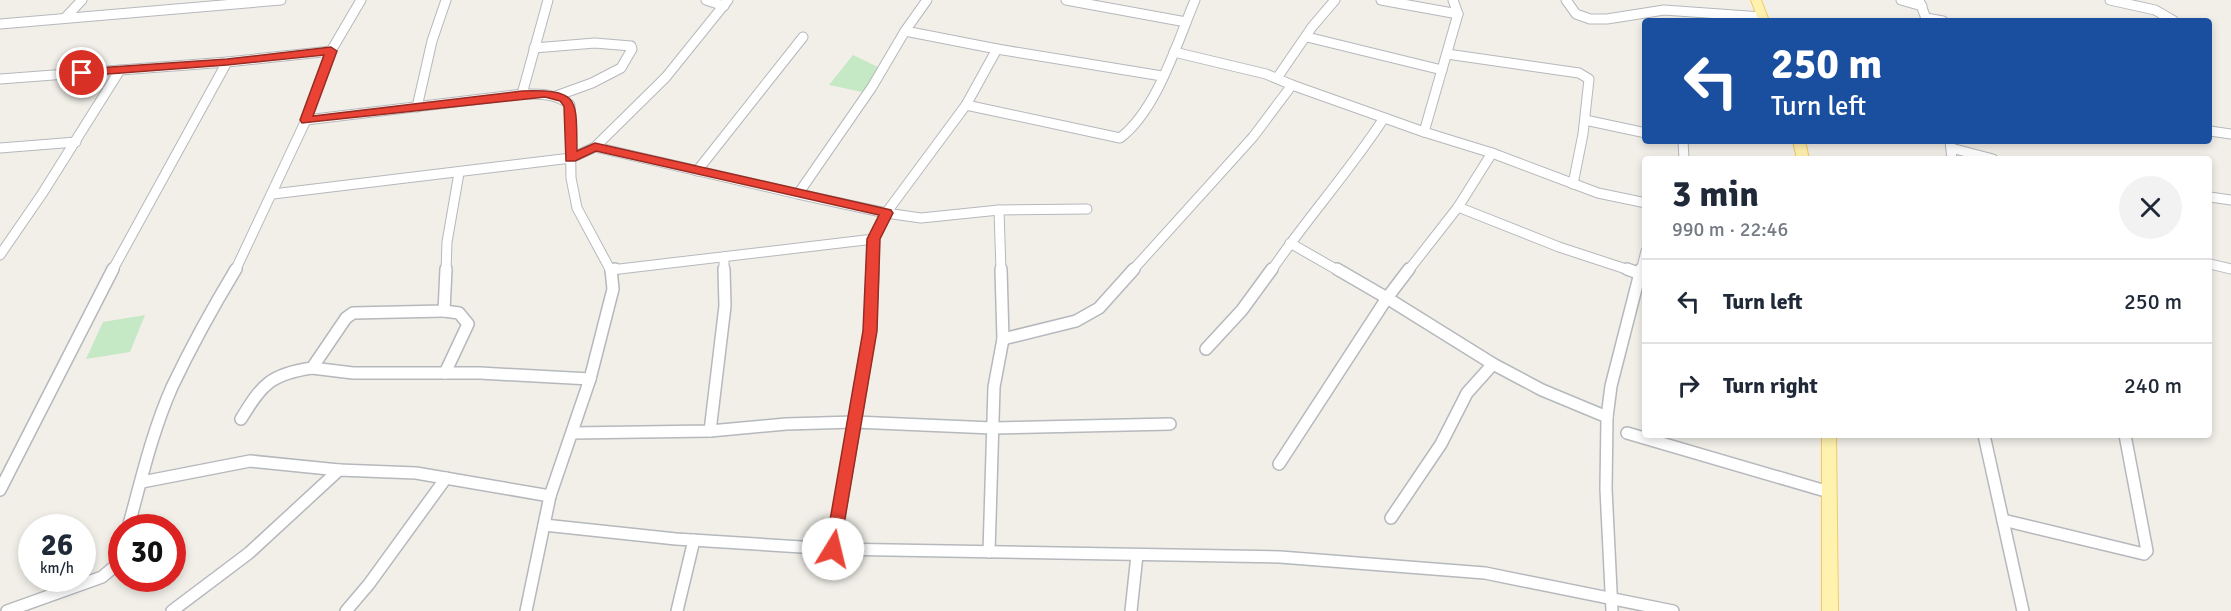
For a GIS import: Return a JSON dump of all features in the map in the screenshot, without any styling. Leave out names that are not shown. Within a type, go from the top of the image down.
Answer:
[{"type":"main road","points":[[1756,0],[1763,18]]},
{"type":"main road","points":[[1829,438],[1830,611]]},
{"type":"street","points":[[65,18],[82,0]]},
{"type":"street","points":[[0,24],[281,0]]},
{"type":"street","points":[[132,514],[153,440],[172,388],[194,342],[243,258],[306,120],[331,51],[361,0]]},
{"type":"street","points":[[417,107],[432,41],[447,0]]},
{"type":"street","points":[[522,94],[548,0]]},
{"type":"street","points":[[273,194],[571,158],[595,147],[627,120],[690,50],[726,3],[705,0]]},
{"type":"street","points":[[798,194],[872,87],[905,31],[927,0]]},
{"type":"street","points":[[1066,0],[1186,22]]},
{"type":"street","points":[[966,105],[1120,138],[1131,132],[1162,76],[1195,0]]},
{"type":"street","points":[[1277,78],[1335,0]]},
{"type":"street","points":[[1381,0],[1458,14]]},
{"type":"street","points":[[1424,132],[1457,23],[1458,14],[1453,0]]},
{"type":"street","points":[[1566,0],[1577,16],[1583,18],[1619,17],[1648,8],[1753,18]]},
{"type":"street","points":[[1901,0],[1920,3],[1925,18]]},
{"type":"street","points":[[2110,0],[2161,12],[2172,18]]},
{"type":"street","points":[[905,31],[1162,76]]},
{"type":"street","points":[[697,171],[803,37]]},
{"type":"street","points":[[1307,37],[1442,70]]},
{"type":"street","points":[[534,48],[595,43],[631,46],[632,50],[621,68],[592,83],[556,96]]},
{"type":"street","points":[[833,549],[870,331],[874,239],[886,213],[966,105],[997,48]]},
{"type":"street","points":[[0,79],[227,62],[331,51]]},
{"type":"street","points":[[1174,52],[1277,78],[1424,132],[1492,153],[1598,193],[1642,202]]},
{"type":"street","points":[[1447,54],[1585,75],[1590,81],[1573,184]]},
{"type":"street","points":[[0,490],[102,290],[227,62]]},
{"type":"street","points":[[0,255],[3,245],[76,142],[120,70]]},
{"type":"street","points":[[1003,339],[1076,321],[1098,308],[1252,137],[1292,85]]},
{"type":"street","points":[[306,120],[522,94],[546,93],[564,99],[570,105],[570,178],[577,208],[611,270],[613,289],[590,379],[550,496],[526,611]]},
{"type":"street","points":[[1206,349],[1242,310],[1290,243],[1357,160],[1384,118]]},
{"type":"street","points":[[1585,120],[1642,132]]},
{"type":"street","points":[[2212,130],[2231,134]]},
{"type":"street","points":[[0,148],[76,142]]},
{"type":"street","points":[[1951,144],[1985,156]]},
{"type":"street","points":[[595,147],[798,194],[921,218],[999,210],[1087,209]]},
{"type":"street","points":[[1279,464],[1340,374],[1353,348],[1387,298],[1458,207],[1492,153]]},
{"type":"street","points":[[444,311],[447,242],[459,173]]},
{"type":"street","points":[[2212,197],[2231,200]]},
{"type":"street","points":[[1458,207],[1558,247],[1638,273]]},
{"type":"street","points":[[989,552],[994,387],[1003,339],[999,210]]},
{"type":"street","points":[[611,270],[874,239]]},
{"type":"street","points":[[1290,243],[1387,298],[1493,364],[1542,390],[1607,417]]},
{"type":"street","points":[[710,431],[725,306],[724,257]]},
{"type":"street","points":[[1613,605],[1606,489],[1607,417],[1611,386],[1640,294],[1638,273],[1642,262]]},
{"type":"street","points":[[2212,264],[2231,269]]},
{"type":"street","points":[[312,368],[346,318],[353,313],[456,311],[465,316],[468,324],[445,374]]},
{"type":"street","points":[[1391,518],[1441,444],[1467,393],[1493,364]]},
{"type":"street","points":[[241,419],[257,390],[268,378],[284,372],[312,368],[353,374],[445,374],[590,379]]},
{"type":"street","points":[[572,433],[710,431],[786,424],[855,422],[992,428],[1170,424]]},
{"type":"street","points":[[1627,433],[1642,437]]},
{"type":"street","points":[[1644,438],[1829,492]]},
{"type":"street","points":[[1985,438],[2023,611]]},
{"type":"street","points":[[2003,520],[2145,554],[2147,551],[2126,438]]},
{"type":"street","points":[[142,482],[250,461],[339,470],[416,473],[550,496]]},
{"type":"street","points":[[172,611],[249,553],[339,470]]},
{"type":"street","points":[[345,611],[369,584],[446,478]]},
{"type":"street","points":[[544,525],[694,540],[833,549],[1280,557],[1485,573],[1613,605],[1673,611]]},
{"type":"street","points":[[677,611],[694,540]]},
{"type":"street","points":[[1131,611],[1137,555]]},
{"type":"street","points":[[7,611],[102,576],[108,571]]},
{"type":"green space","points":[[853,55],[880,68],[862,92],[829,85]]},
{"type":"green space","points":[[145,315],[130,352],[86,359],[103,322]]},
{"type":"route","points":[[82,73],[227,62],[331,51],[306,120],[546,93],[564,99],[570,105],[571,158],[595,147],[886,213],[874,239],[870,331],[833,549]]}]
